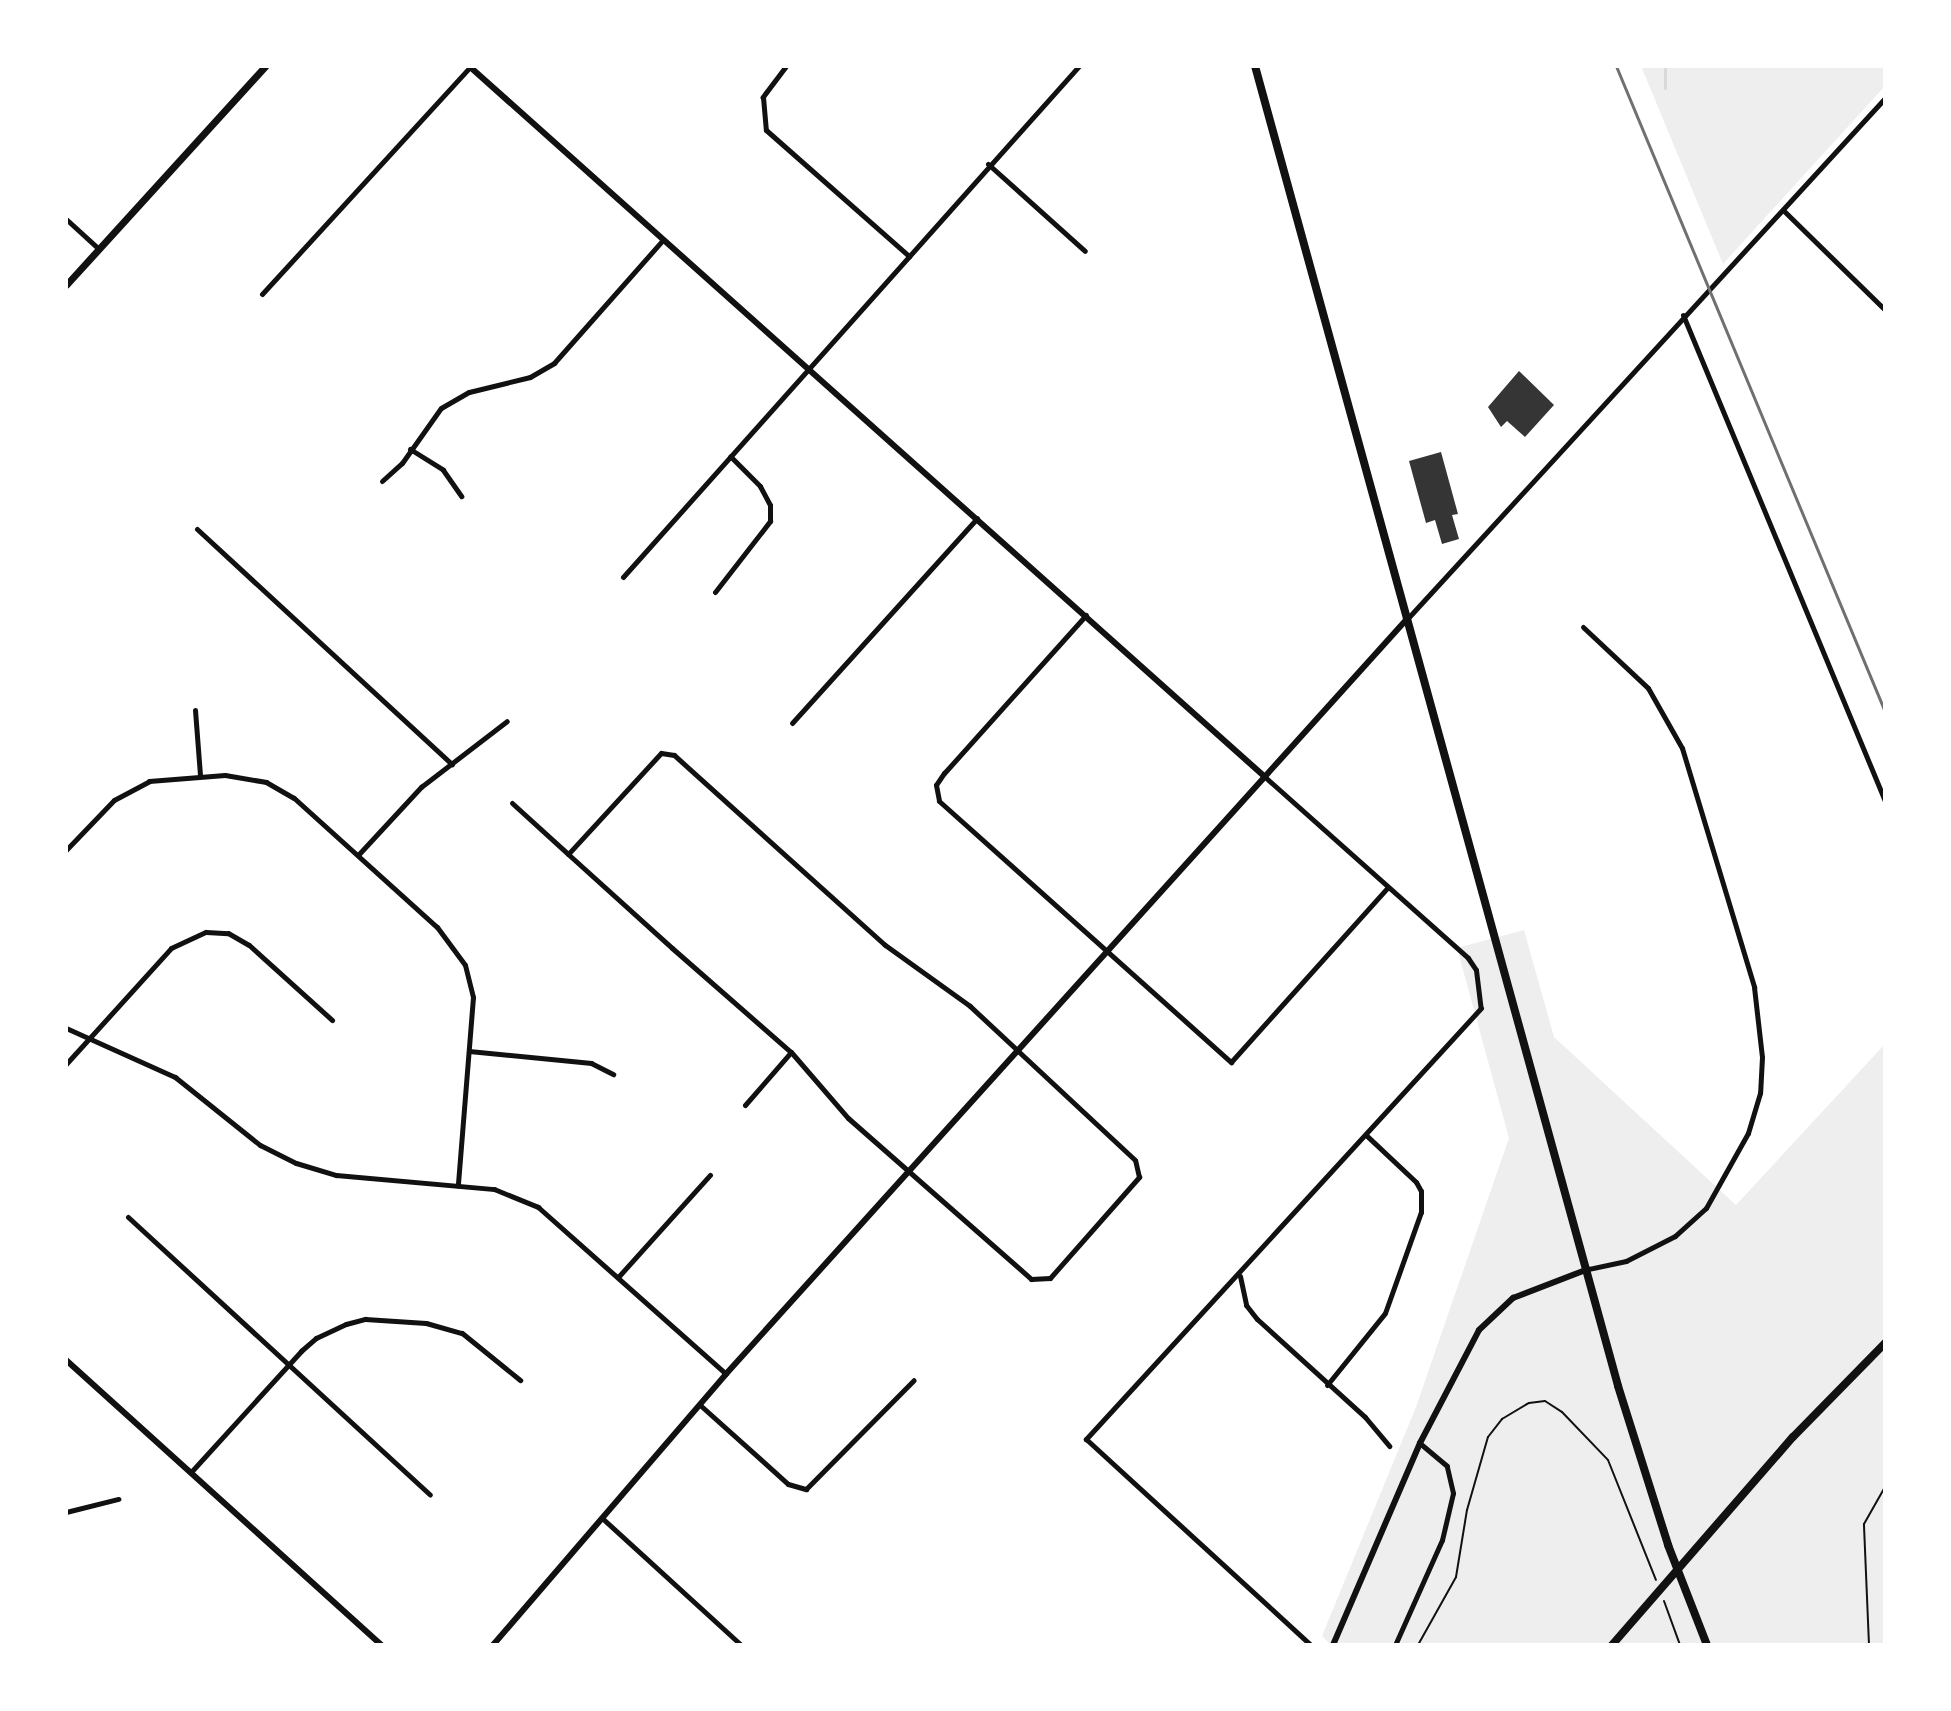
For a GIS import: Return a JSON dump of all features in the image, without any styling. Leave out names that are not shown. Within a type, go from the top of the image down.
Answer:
[{"type":"main road","points":[[66,285],[265,66]]},
{"type":"main road","points":[[1255,66],[1640,1463],[1707,1645]]},
{"type":"main road","points":[[1612,1645],[1709,1532],[1885,1343]]},
{"type":"street","points":[[262,294],[470,66],[978,517],[1476,970],[1481,1008],[1240,1275],[1086,1439],[1311,1645]]},
{"type":"street","points":[[786,66],[763,97],[766,130],[909,256]]},
{"type":"street","points":[[623,577],[988,164],[1079,66]]},
{"type":"street","points":[[493,1645],[726,1374],[908,1171],[1683,315],[1885,98]]},
{"type":"street","points":[[988,164],[1085,251]]},
{"type":"street","points":[[1783,210],[1885,310]]},
{"type":"street","points":[[66,219],[99,249]]},
{"type":"street","points":[[382,481],[441,408],[469,392],[530,377],[554,363],[663,240]]},
{"type":"street","points":[[1683,315],[1885,801]]},
{"type":"street","points":[[410,449],[443,470],[461,496]]},
{"type":"street","points":[[715,592],[770,521],[770,505],[760,486],[730,456]]},
{"type":"street","points":[[792,723],[978,517]]},
{"type":"street","points":[[197,529],[452,764]]},
{"type":"street","points":[[1086,615],[936,785],[939,801],[1231,1062],[1388,887]]},
{"type":"street","points":[[1333,1645],[1420,1443],[1488,1317],[1525,1291],[1588,1269],[1626,1261],[1665,1241],[1706,1208],[1748,1133],[1760,1093],[1762,1057],[1754,987],[1682,748],[1648,688],[1583,627]]},
{"type":"street","points":[[195,710],[200,775]]},
{"type":"street","points":[[358,855],[409,799],[507,721]]},
{"type":"street","points":[[512,803],[568,854],[791,1052],[848,1118],[1031,1279],[1050,1278],[1140,1171],[1135,1160],[970,1006],[885,945],[668,752],[568,854]]},
{"type":"street","points":[[66,850],[130,790],[149,781],[200,775],[248,778],[281,789],[358,855],[457,949],[473,997],[458,1185]]},
{"type":"street","points":[[66,1064],[171,948],[206,932],[228,933],[249,945],[332,1020]]},
{"type":"street","points":[[66,1028],[86,1041],[175,1077],[260,1145],[296,1163],[336,1175],[494,1189],[538,1207],[726,1374]]},
{"type":"street","points":[[469,1051],[591,1063],[613,1074]]},
{"type":"street","points":[[745,1105],[791,1052]]},
{"type":"street","points":[[1327,1385],[1385,1313],[1421,1212],[1421,1191],[1416,1182],[1367,1136]]},
{"type":"street","points":[[619,1276],[710,1175]]},
{"type":"street","points":[[128,1217],[430,1495]]},
{"type":"street","points":[[1240,1275],[1246,1305],[1257,1319],[1365,1417],[1389,1446]]},
{"type":"street","points":[[191,1472],[289,1363],[316,1338],[346,1324],[365,1319],[411,1322],[462,1333],[520,1380]]},
{"type":"street","points":[[66,1360],[381,1645]]},
{"type":"street","points":[[700,1405],[788,1484],[806,1489],[914,1380]]},
{"type":"street","points":[[1395,1645],[1437,1553],[1453,1493],[1447,1466],[1420,1443]]},
{"type":"street","points":[[66,1512],[118,1499]]},
{"type":"street","points":[[602,1518],[741,1645]]},
{"type":"path","points":[[1418,1645],[1456,1577],[1488,1437],[1502,1419],[1538,1401],[1562,1412],[1616,1471],[1657,1583]]},
{"type":"path","points":[[1869,1645],[1864,1524],[1885,1487]]},
{"type":"path","points":[[1662,1598],[1680,1645]]},
{"type":"shaded area","points":[[1641,66],[1885,66],[1885,86],[1723,264]]},
{"type":"shaded area","points":[[1524,930],[1554,1037],[1736,1205],[1885,1044],[1885,1645],[1331,1645],[1322,1636],[1416,1407],[1509,1138],[1457,948]]},
{"type":"building","points":[[1519,371],[1554,405],[1525,437],[1507,421],[1501,427],[1488,407]]},
{"type":"building","points":[[1441,452],[1458,514],[1452,515],[1459,539],[1442,544],[1435,520],[1426,523],[1409,461]]},
{"type":"waterway","points":[[1665,66],[1665,88]]},
{"type":"railway","points":[[1616,66],[1885,712]]}]
